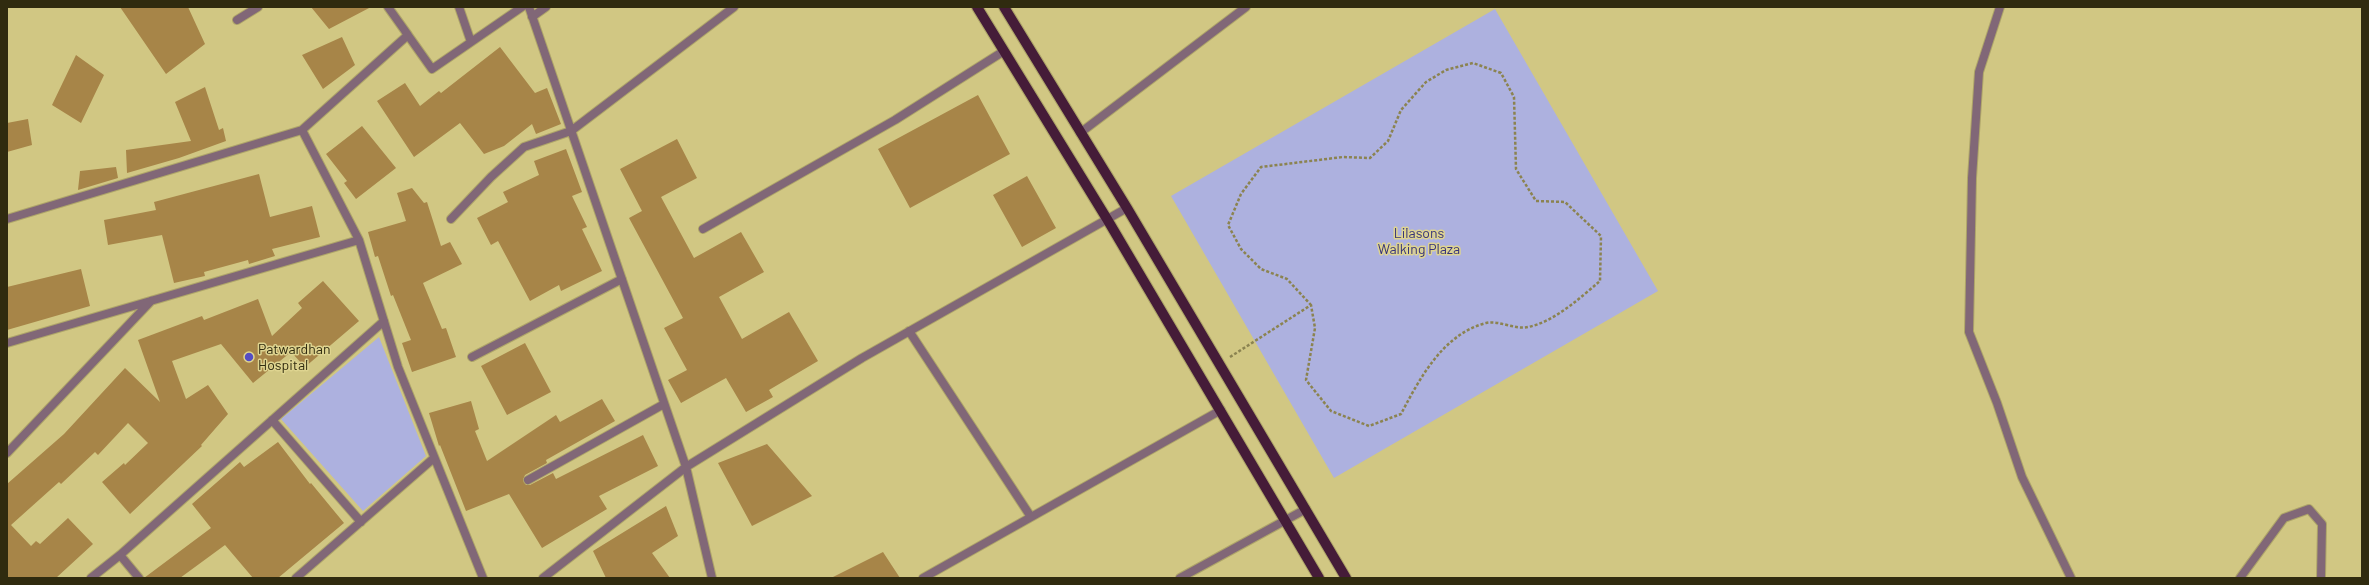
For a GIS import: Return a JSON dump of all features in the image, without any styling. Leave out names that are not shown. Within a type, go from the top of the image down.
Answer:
[{"type":"main road","points":[[1004,7],[1220,363],[1346,578]]},
{"type":"main road","points":[[982,9],[1004,51],[1107,219],[1319,578]]},
{"type":"street","points":[[237,20],[258,7]]},
{"type":"street","points":[[388,7],[432,69],[522,7]]},
{"type":"street","points":[[459,7],[471,42]]},
{"type":"street","points":[[529,7],[686,467],[712,578]]},
{"type":"street","points":[[532,17],[546,7]]},
{"type":"street","points":[[451,219],[491,177],[524,147],[571,131],[734,7]]},
{"type":"street","points":[[1080,133],[1246,7]]},
{"type":"street","points":[[2000,7],[1979,72],[1972,178],[1969,332],[1997,403],[2022,477],[2071,578]]},
{"type":"street","points":[[7,219],[302,130],[408,35],[401,25]]},
{"type":"street","points":[[703,230],[895,120],[1004,51]]},
{"type":"street","points":[[302,130],[359,240],[398,368],[483,578]]},
{"type":"street","points":[[543,578],[686,467],[909,331],[1127,208]]},
{"type":"street","points":[[7,343],[359,240]]},
{"type":"street","points":[[472,357],[622,279]]},
{"type":"street","points":[[7,453],[151,301]]},
{"type":"street","points":[[91,578],[120,555],[384,321]]},
{"type":"street","points":[[909,331],[1031,517]]},
{"type":"street","points":[[528,480],[664,404]]},
{"type":"street","points":[[923,578],[1221,410]]},
{"type":"street","points":[[272,420],[361,522]]},
{"type":"street","points":[[296,578],[434,458]]},
{"type":"street","points":[[1180,578],[1306,509]]},
{"type":"street","points":[[2240,578],[2284,518],[2309,509],[2322,524],[2321,578]]},
{"type":"street","points":[[120,555],[139,578]]},
{"type":"path","points":[[1473,63],[1501,73],[1514,96],[1516,169],[1536,201],[1565,202],[1601,236],[1600,282],[1563,312],[1528,327],[1487,322],[1460,333],[1425,370],[1401,414],[1369,426],[1331,411],[1306,380],[1315,328],[1311,305],[1287,279],[1262,269],[1256,264],[1241,249],[1228,225],[1241,194],[1261,167],[1344,156],[1370,158],[1388,141],[1402,110],[1426,82],[1446,70],[1473,63]]},
{"type":"path","points":[[1220,363],[1311,305]]},
{"type":"green space","name":"Lilasons Walking Plaza","points":[[1495,9],[1658,291],[1334,478],[1171,196]]},
{"type":"green space","points":[[379,337],[426,456],[363,511],[281,419]]},
{"type":"building","points":[[120,7],[188,7],[205,44],[166,74]]},
{"type":"building","points":[[311,7],[371,7],[329,29]]},
{"type":"building","points":[[342,37],[355,65],[323,89],[302,55]]},
{"type":"building","points":[[500,47],[535,93],[547,88],[561,124],[536,134],[532,124],[504,146],[484,154],[460,123],[414,157],[377,101],[405,83],[420,106],[439,91],[441,93]]},
{"type":"building","points":[[76,55],[104,75],[81,123],[52,105]]},
{"type":"building","points":[[205,87],[219,130],[223,128],[226,141],[179,158],[127,173],[126,150],[191,141],[175,102]]},
{"type":"building","points":[[978,95],[1010,154],[910,208],[878,149]]},
{"type":"building","points":[[28,119],[32,145],[7,152],[7,123]]},
{"type":"building","points":[[362,126],[396,168],[356,199],[344,183],[347,181],[326,154]]},
{"type":"building","points":[[677,139],[697,178],[661,197],[694,258],[741,232],[764,272],[719,297],[742,339],[789,312],[818,361],[769,390],[773,397],[746,412],[726,378],[681,403],[668,380],[687,370],[664,328],[683,318],[629,218],[642,211],[620,169]]},
{"type":"building","points":[[566,149],[582,192],[572,196],[587,227],[582,229],[602,271],[561,291],[559,285],[530,301],[498,241],[491,245],[477,218],[508,202],[503,192],[539,175],[534,161]]},
{"type":"building","points":[[116,167],[118,178],[78,190],[80,171]]},
{"type":"building","points":[[259,174],[270,217],[312,206],[320,237],[272,249],[275,256],[249,264],[248,260],[204,272],[205,276],[174,283],[162,235],[108,245],[104,220],[156,210],[154,202]]},
{"type":"building","points":[[1027,176],[1056,228],[1022,247],[993,195]]},
{"type":"building","points":[[412,188],[424,203],[427,202],[441,246],[450,242],[462,264],[423,283],[442,329],[446,328],[456,357],[412,372],[402,343],[411,340],[393,295],[391,296],[378,256],[375,257],[368,232],[406,221],[397,193]]},
{"type":"building","points":[[81,269],[90,306],[7,330],[7,287]]},
{"type":"building","points":[[323,281],[359,321],[305,367],[291,352],[253,383],[221,344],[172,361],[186,399],[208,385],[228,414],[201,445],[202,446],[130,514],[102,482],[124,463],[125,465],[148,443],[128,423],[98,455],[95,452],[61,484],[59,482],[11,525],[31,546],[36,541],[40,544],[68,518],[93,544],[56,578],[7,578],[7,484],[64,434],[125,368],[160,402],[138,340],[202,316],[204,320],[258,299],[272,336],[302,308],[298,303]]},
{"type":"building","points":[[525,343],[551,392],[507,415],[481,366]]},
{"type":"building","points":[[602,399],[615,421],[546,460],[547,463],[525,475],[523,480],[526,485],[530,485],[553,473],[556,479],[643,435],[658,466],[599,496],[607,509],[542,548],[509,494],[466,511],[440,445],[439,446],[429,413],[471,401],[479,429],[475,431],[487,461],[556,415],[560,422]]},
{"type":"building","points":[[278,442],[310,484],[311,483],[344,523],[278,578],[253,578],[225,545],[180,578],[144,578],[211,528],[192,504],[240,462],[244,467]]},
{"type":"building","points":[[767,444],[812,496],[752,526],[718,463]]},
{"type":"building","points":[[666,506],[678,536],[652,553],[670,578],[606,578],[593,551]]},
{"type":"building","points":[[883,552],[900,578],[831,578]]},
{"type":"place","name":"Patwardhan Hospital","points":[[249,357]]}]
